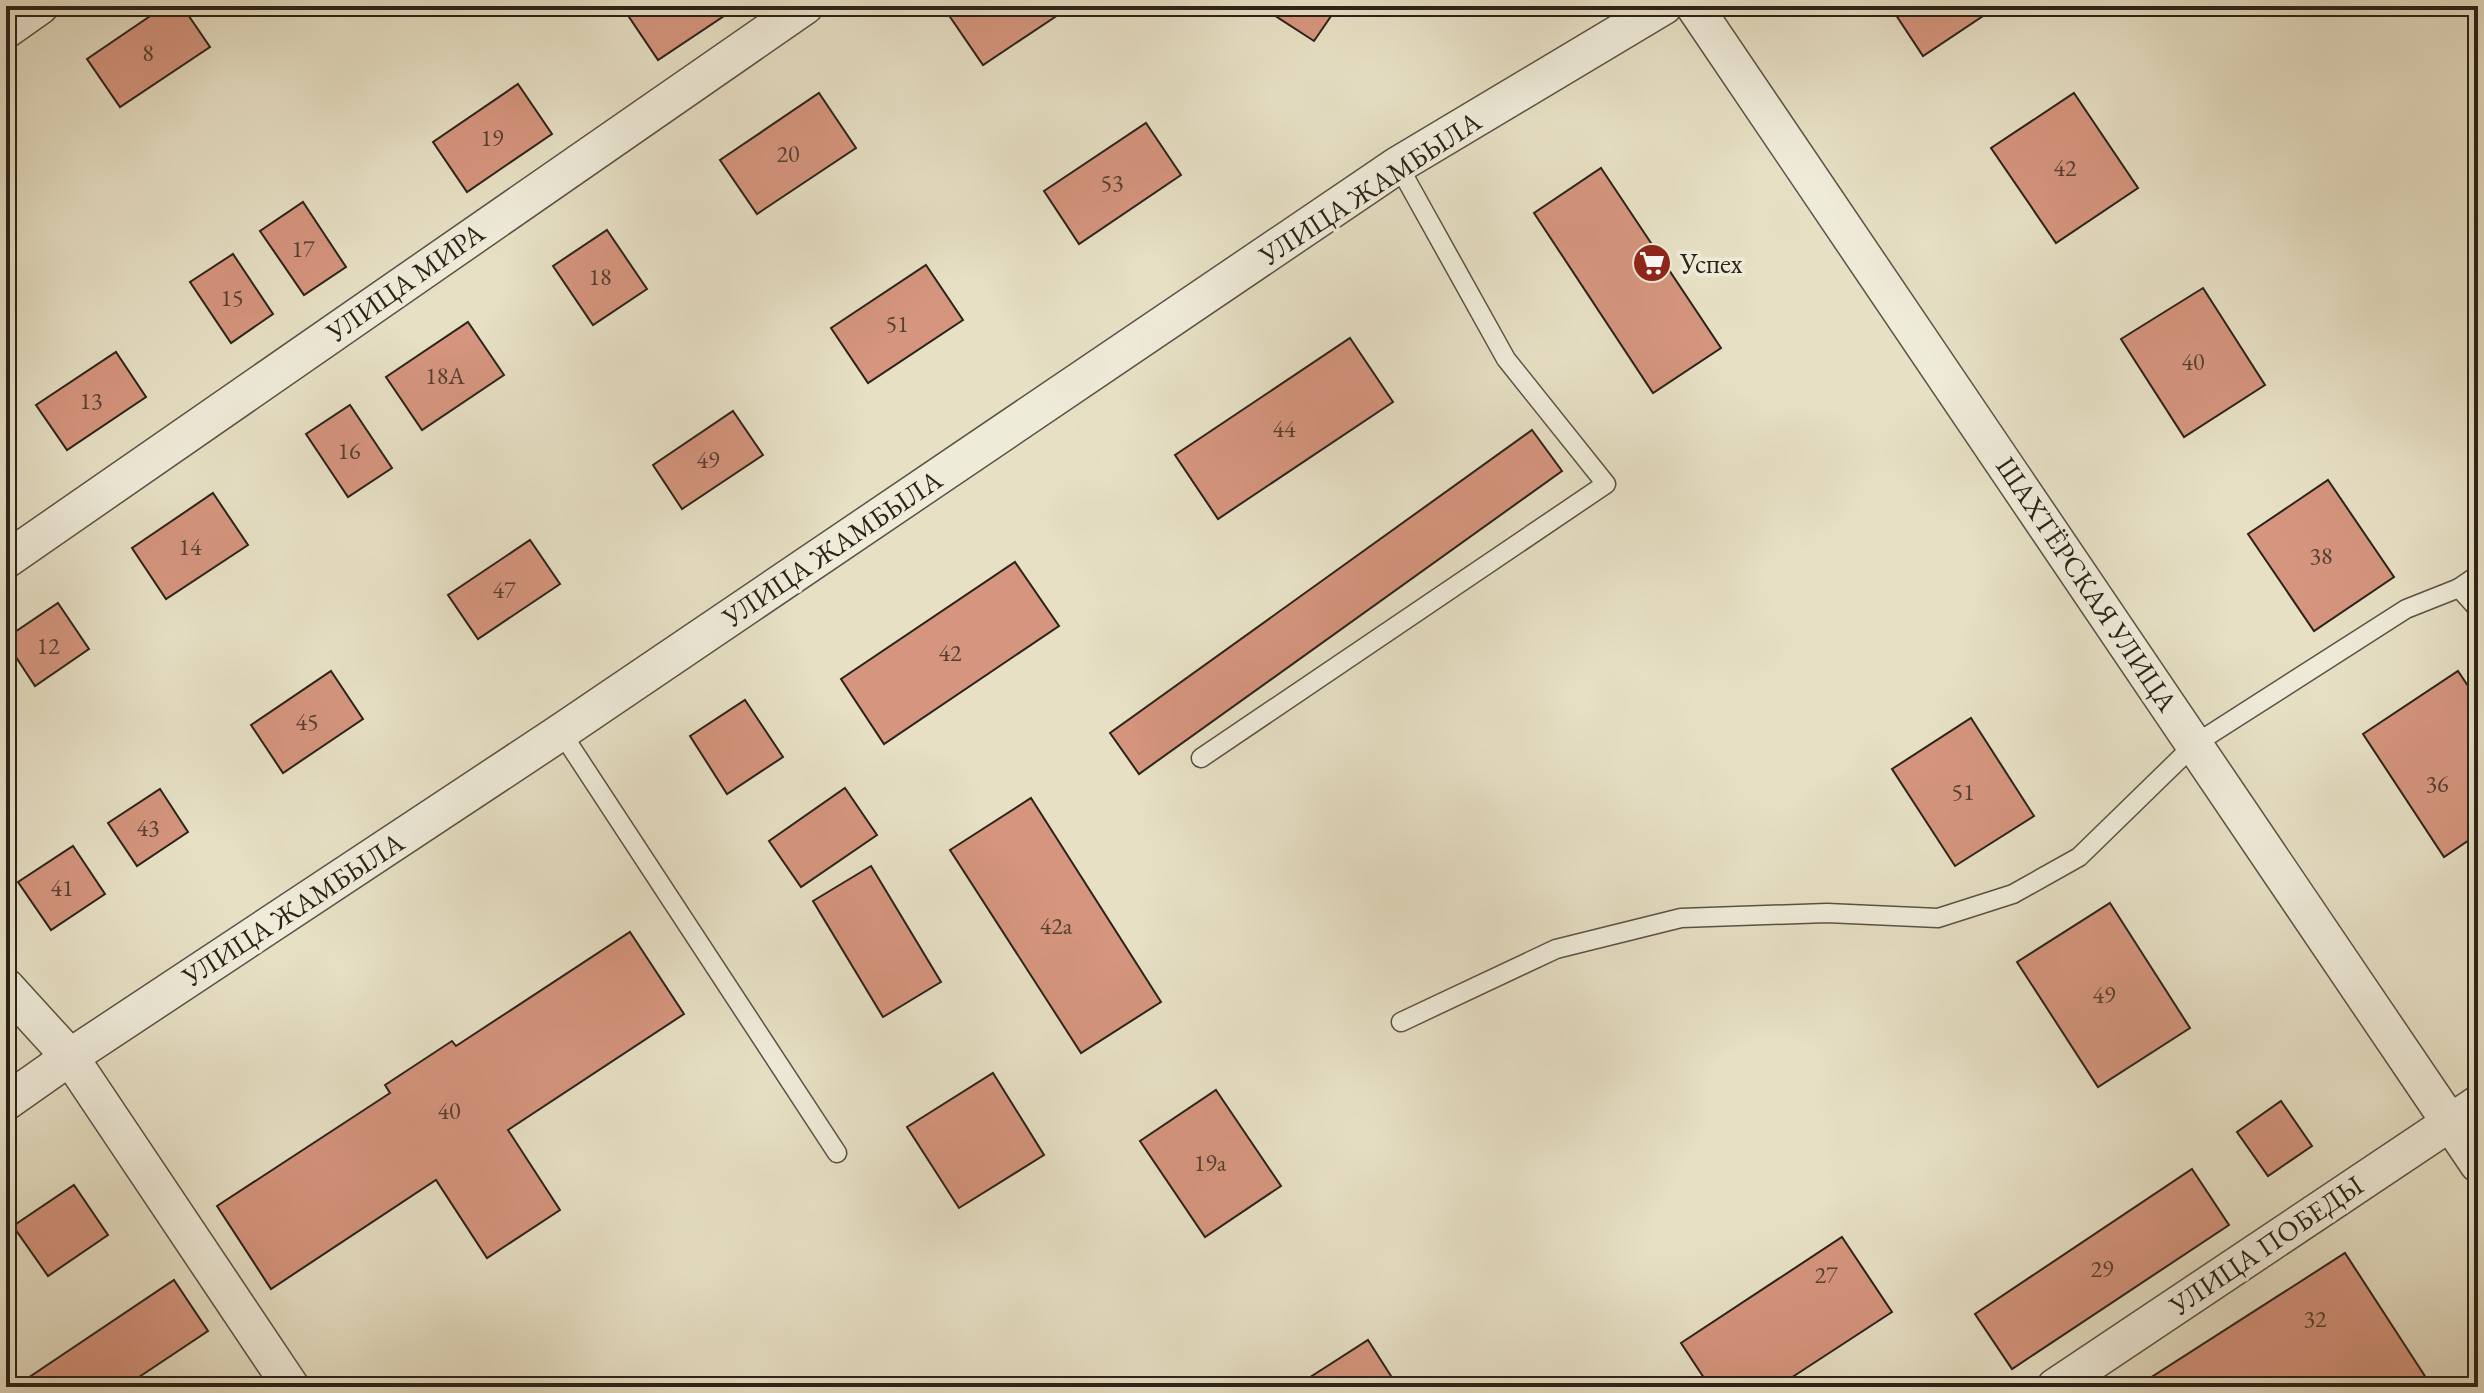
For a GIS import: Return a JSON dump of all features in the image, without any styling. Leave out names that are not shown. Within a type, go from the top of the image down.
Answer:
[{"type":"street","points":[[6,30],[40,6]]},
{"type":"street","name":"УЛИЦА МИРА","points":[[6,560],[805,6]]},
{"type":"street","name":"УЛИЦА ЖАМБЫЛА","points":[[6,1102],[561,732],[1398,165],[1664,6]]},
{"type":"street","name":"ШАХТЁРСКАЯ УЛИЦА","points":[[1694,6],[2195,744],[2464,1113],[2478,1164]]},
{"type":"street","points":[[6,987],[70,1057],[291,1387]]},
{"type":"street","name":"УЛИЦА ПОБЕДЫ","points":[[2055,1387],[2464,1113]]},
{"type":"lane","points":[[1201,758],[1606,484],[1506,359],[1398,165]]},
{"type":"lane","points":[[1401,1022],[1556,949],[1681,918],[1827,913],[1938,918],[2013,894],[2079,857],[2195,744],[2406,609],[2459,588],[2478,575]]},
{"type":"lane","points":[[2459,588],[2478,609]]},
{"type":"lane","points":[[561,732],[837,1153]]},
{"type":"building","points":[[165,6],[182,6],[210,47],[120,107],[87,59]]},
{"type":"building","points":[[739,6],[658,60],[623,8]]},
{"type":"building","points":[[953,6],[1056,6],[1061,13],[983,65],[946,11]]},
{"type":"building","points":[[1260,6],[1338,6],[1314,41]]},
{"type":"building","points":[[1890,6],[1998,6],[1923,56]]},
{"type":"building","points":[[518,84],[552,134],[467,192],[433,142]]},
{"type":"building","points":[[819,93],[856,148],[757,214],[720,160]]},
{"type":"building","points":[[2074,93],[2138,188],[2056,243],[1991,148]]},
{"type":"building","points":[[1146,123],[1181,175],[1079,244],[1044,191]]},
{"type":"building","points":[[1601,168],[1721,348],[1653,393],[1534,213]]},
{"type":"building","points":[[303,202],[346,267],[304,295],[260,231]]},
{"type":"building","points":[[607,230],[647,289],[593,325],[553,266]]},
{"type":"building","points":[[233,254],[273,314],[231,343],[190,282]]},
{"type":"building","points":[[926,265],[963,320],[868,383],[831,328]]},
{"type":"building","points":[[2203,288],[2265,385],[2184,437],[2121,339]]},
{"type":"building","points":[[468,322],[504,375],[422,430],[386,377]]},
{"type":"building","points":[[1350,338],[1393,402],[1218,519],[1175,455]]},
{"type":"building","points":[[116,352],[146,397],[67,450],[36,405]]},
{"type":"building","points":[[350,405],[392,468],[348,497],[306,434]]},
{"type":"building","points":[[733,411],[763,455],[682,509],[653,465]]},
{"type":"building","points":[[1532,430],[1562,471],[1139,774],[1110,733]]},
{"type":"building","points":[[2328,480],[2394,577],[2314,631],[2248,534]]},
{"type":"building","points":[[213,493],[248,545],[166,599],[132,548]]},
{"type":"building","points":[[530,540],[560,584],[478,639],[448,595]]},
{"type":"building","points":[[1015,562],[1059,626],[884,744],[841,679]]},
{"type":"building","points":[[58,603],[89,649],[35,686],[6,638]]},
{"type":"building","points":[[331,671],[363,719],[283,773],[251,725]]},
{"type":"building","points":[[2458,671],[2478,701],[2478,834],[2444,857],[2363,734]]},
{"type":"building","points":[[745,700],[783,757],[727,794],[690,736]]},
{"type":"building","points":[[1971,718],[2034,816],[1955,866],[1892,769]]},
{"type":"building","points":[[845,788],[877,835],[801,887],[769,841]]},
{"type":"building","points":[[160,789],[188,832],[137,866],[108,823]]},
{"type":"building","points":[[1031,798],[1161,1002],[1081,1053],[950,850]]},
{"type":"building","points":[[73,846],[105,894],[51,930],[18,882]]},
{"type":"building","points":[[871,866],[941,982],[883,1017],[813,901]]},
{"type":"building","points":[[2110,903],[2190,1028],[2098,1087],[2017,962]]},
{"type":"building","points":[[630,932],[684,1014],[508,1130],[560,1210],[487,1258],[436,1180],[271,1289],[217,1206],[390,1093],[385,1085],[452,1041],[456,1046]]},
{"type":"building","points":[[993,1073],[1044,1155],[959,1208],[907,1127]]},
{"type":"building","points":[[1216,1090],[1281,1186],[1205,1237],[1140,1141]]},
{"type":"building","points":[[2281,1101],[2312,1146],[2268,1176],[2237,1132]]},
{"type":"building","points":[[2192,1169],[2229,1225],[2012,1369],[1975,1314]]},
{"type":"building","points":[[74,1185],[108,1235],[48,1276],[13,1226]]},
{"type":"building","points":[[1842,1237],[1892,1312],[1777,1387],[1710,1387],[1681,1343]]},
{"type":"building","points":[[2345,1253],[2432,1387],[2136,1387]]},
{"type":"building","points":[[174,1280],[208,1331],[124,1387],[26,1387],[22,1382]]},
{"type":"building","points":[[1368,1340],[1398,1387],[1304,1387],[1301,1383]]},
{"type":"place","name":"Успех","points":[[1652,263]]}]
